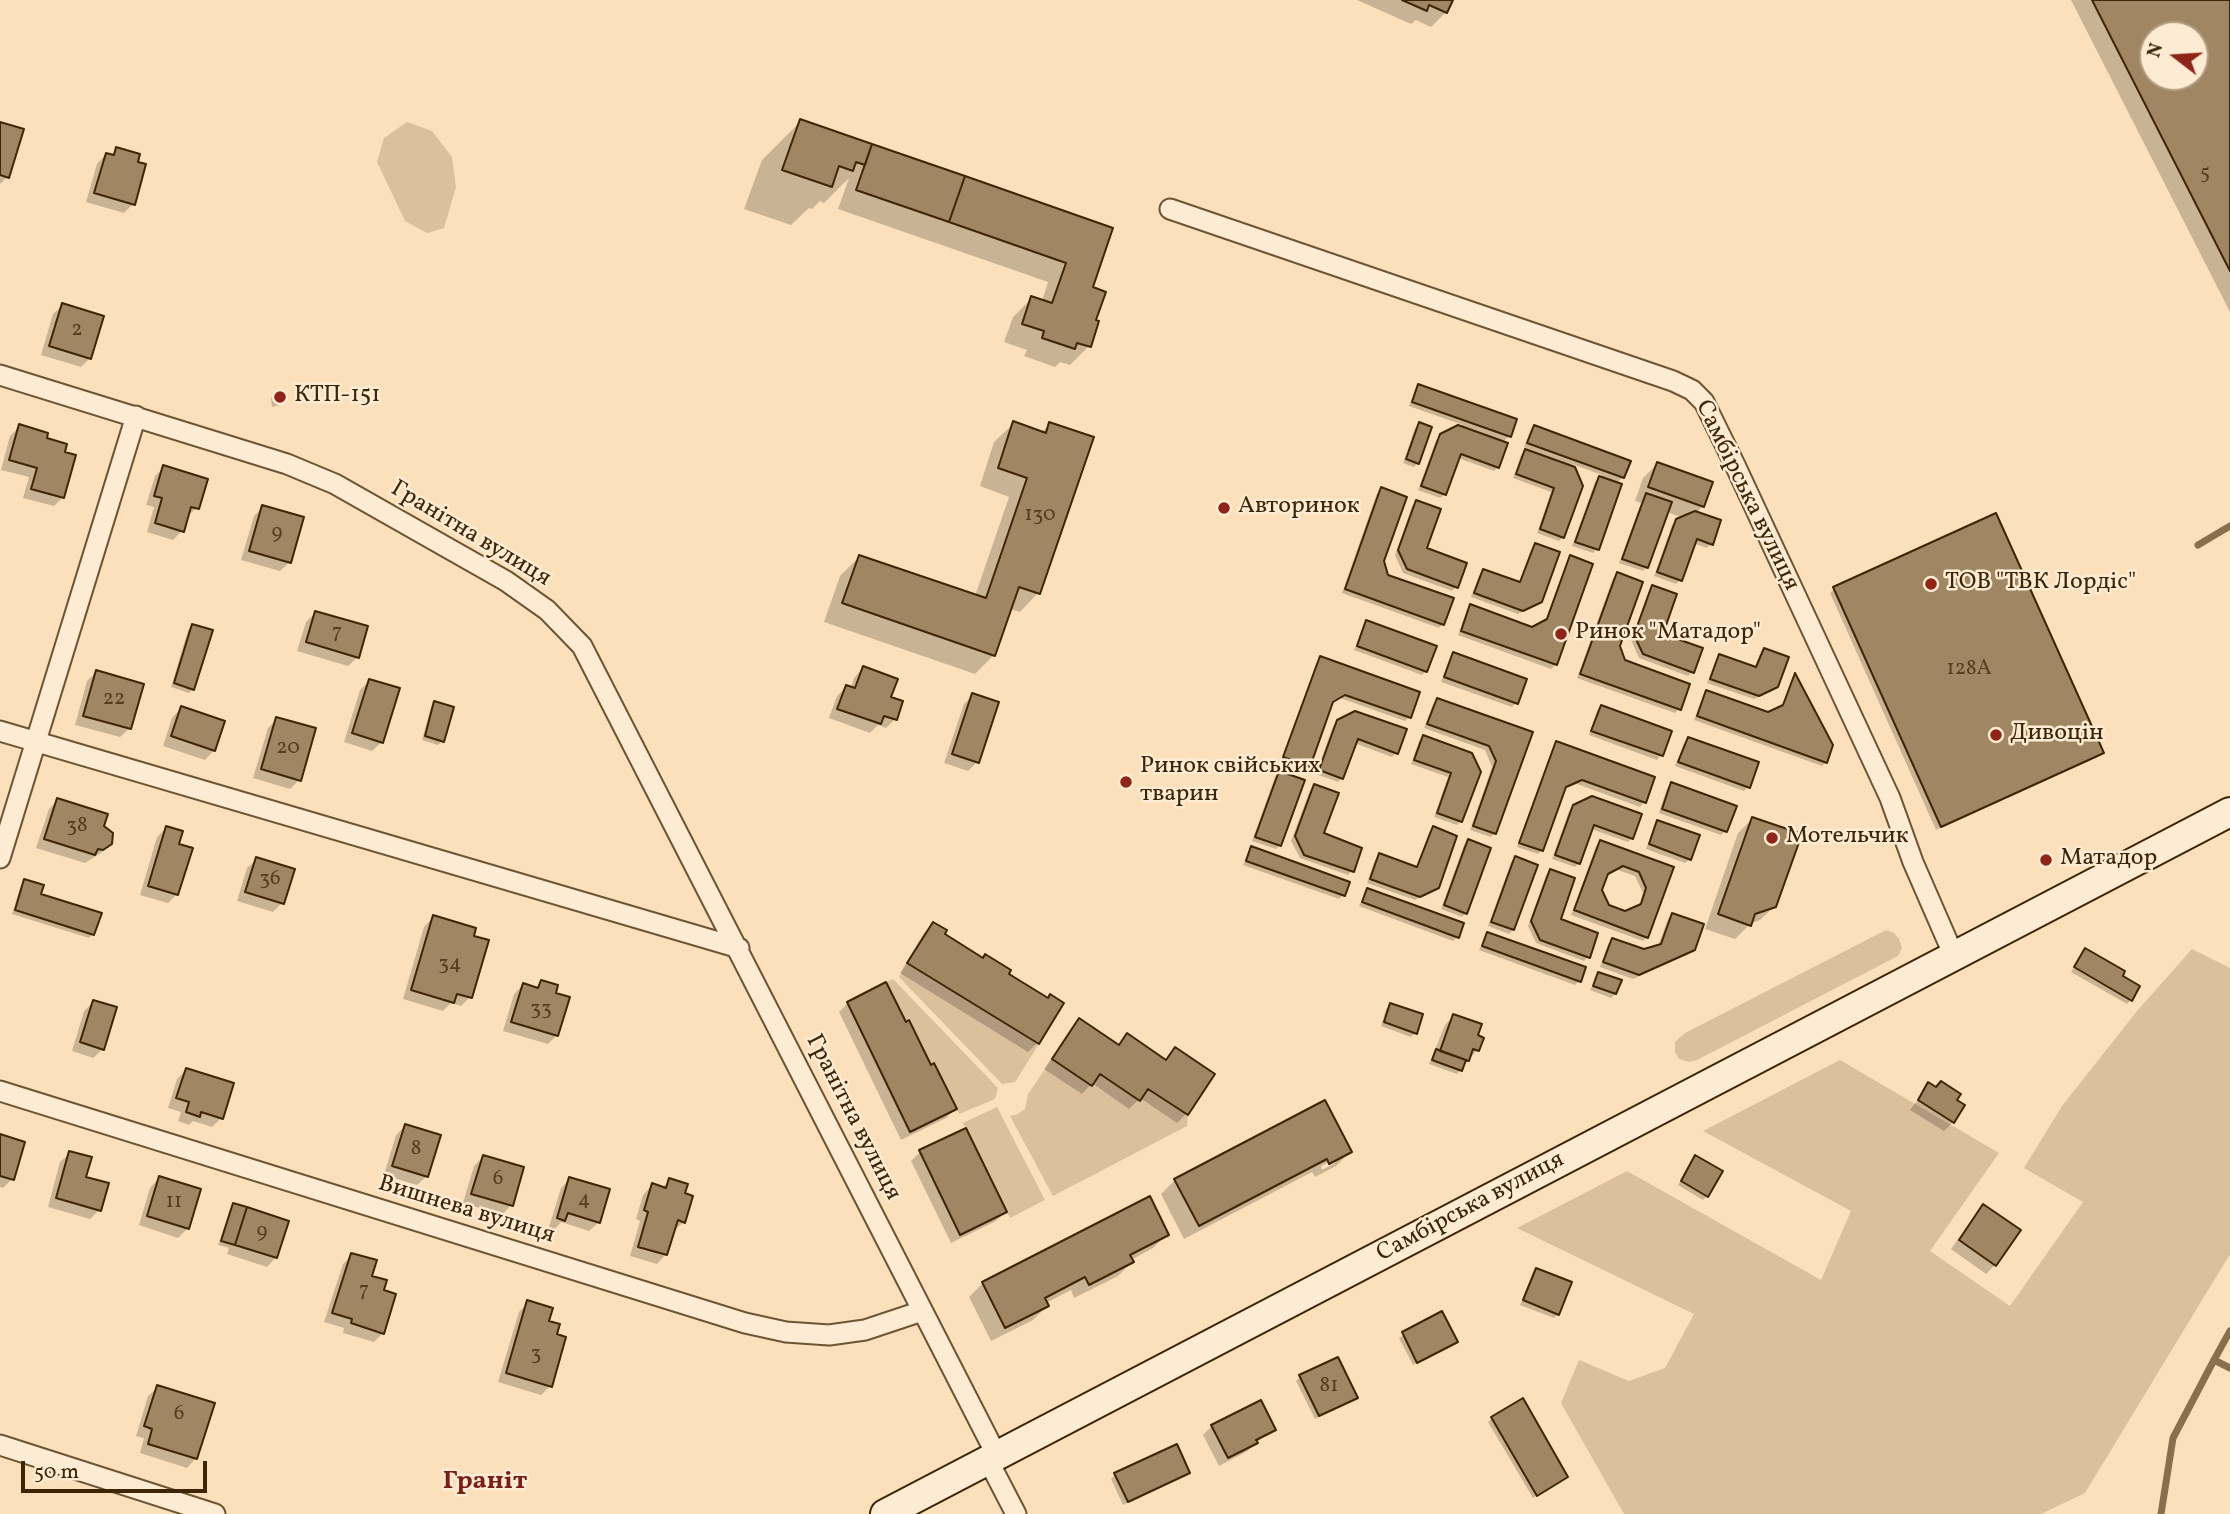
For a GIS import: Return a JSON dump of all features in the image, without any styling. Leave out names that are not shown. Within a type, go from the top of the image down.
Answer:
[{"type":"main road","name":"Самбірська вулиця","points":[[885,1514],[2230,812]]},
{"type":"street","name":"Самбірська вулиця","points":[[1170,209],[1648,372],[1692,390],[1704,402],[1735,465],[1878,772],[1917,873],[1954,956]]},
{"type":"street","name":"Гранітна вулиця","points":[[0,375],[287,464],[335,484],[506,581],[547,610],[582,646],[739,948],[993,1458]]},
{"type":"street","points":[[0,858],[136,416]]},
{"type":"street","points":[[0,732],[739,948]]},
{"type":"street","name":"Вишнева вулиця","points":[[0,1091],[746,1323],[786,1332],[829,1335],[865,1330],[922,1311]]},
{"type":"street","points":[[0,1445],[215,1514]]},
{"type":"street","points":[[993,1458],[1016,1514]]},
{"type":"shaded area","points":[[407,122],[432,131],[452,157],[456,187],[444,228],[427,233],[405,221],[377,162],[384,138]]},
{"type":"shaded area","points":[[1886,930],[1899,939],[1902,948],[1898,956],[1697,1060],[1689,1062],[1679,1059],[1675,1052],[1675,1042],[1685,1033]]},
{"type":"shaded area","points":[[2192,949],[2230,968],[2230,1254],[2085,1493],[2041,1514],[1624,1514],[1561,1403],[1579,1360],[1629,1381],[1665,1368],[1694,1314],[1517,1228],[1627,1171],[1821,1280],[1851,1211],[1703,1131],[1840,1060],[1999,1153],[1930,1251],[2010,1306],[2083,1202],[2024,1168],[2062,1106],[2137,1011]]},
{"type":"shaded area","points":[[907,963],[1039,1044],[1015,1082],[1002,1084],[899,977]]},
{"type":"shaded area","points":[[893,979],[998,1088],[995,1099],[959,1114],[934,1063],[931,1065],[910,1021],[906,1022],[886,982]]},
{"type":"shaded area","points":[[1052,1059],[1092,1086],[1100,1074],[1148,1089],[1188,1115],[1187,1126],[1053,1196],[1010,1116],[1025,1109],[1028,1094]]},
{"type":"shaded area","points":[[997,1107],[1045,1200],[1010,1218],[963,1123]]},
{"type":"building","points":[[1402,0],[1453,0],[1447,13],[1429,5],[1427,11]]},
{"type":"building","points":[[2092,0],[2230,0],[2230,271]]},
{"type":"building","points":[[800,119],[872,144],[865,165],[856,162],[853,171],[839,166],[832,187],[782,170]]},
{"type":"building","points":[[0,122],[24,129],[9,178],[0,175]]},
{"type":"building","points":[[872,144],[965,176],[949,222],[856,190]]},
{"type":"building","points":[[116,147],[140,154],[138,162],[146,164],[135,205],[94,193],[106,153],[114,155]]},
{"type":"building","points":[[965,176],[1113,228],[1093,287],[1106,292],[1096,320],[1099,321],[1091,347],[1077,343],[1075,349],[1042,338],[1044,331],[1022,324],[1031,296],[1052,303],[1066,263],[949,222]]},
{"type":"building","points":[[62,303],[104,316],[91,359],[49,346]]},
{"type":"building","points":[[1418,384],[1517,419],[1511,437],[1412,402]]},
{"type":"building","points":[[1013,421],[1046,433],[1049,422],[1094,437],[1040,594],[1019,587],[995,656],[842,603],[859,555],[986,598],[1027,478],[998,468]]},
{"type":"building","points":[[1419,422],[1432,427],[1419,464],[1406,459]]},
{"type":"building","points":[[19,424],[48,433],[47,438],[67,444],[65,452],[76,455],[64,498],[31,489],[37,468],[9,460]]},
{"type":"building","points":[[1458,425],[1508,443],[1499,468],[1461,454],[1446,495],[1421,486],[1440,434]]},
{"type":"building","points":[[1534,425],[1631,461],[1624,478],[1527,443]]},
{"type":"building","points":[[1525,449],[1575,467],[1583,486],[1564,538],[1540,529],[1554,488],[1516,474]]},
{"type":"building","points":[[1657,462],[1713,482],[1704,507],[1648,487]]},
{"type":"building","points":[[163,465],[208,479],[199,509],[191,507],[184,532],[155,523],[162,498],[154,496]]},
{"type":"building","points":[[1599,476],[1622,484],[1599,550],[1575,542]]},
{"type":"building","points":[[1381,487],[1407,497],[1384,561],[1388,575],[1454,598],[1444,625],[1345,589]]},
{"type":"building","points":[[1646,493],[1672,502],[1648,568],[1622,559]]},
{"type":"building","points":[[1416,500],[1441,509],[1427,548],[1467,563],[1458,588],[1407,569],[1398,550]]},
{"type":"building","points":[[262,505],[304,517],[291,563],[249,551]]},
{"type":"building","points":[[1695,511],[1721,520],[1713,545],[1697,539],[1682,581],[1657,572],[1676,519]]},
{"type":"building","points":[[1996,513],[2104,753],[1941,827],[1833,587]]},
{"type":"building","points":[[1535,543],[1560,552],[1542,602],[1523,611],[1474,593],[1483,569],[1520,582]]},
{"type":"building","points":[[1570,555],[1593,564],[1557,665],[1461,631],[1470,604],[1532,627],[1547,619]]},
{"type":"building","points":[[1617,572],[1643,582],[1620,646],[1625,660],[1690,684],[1681,710],[1580,674]]},
{"type":"building","points":[[1652,585],[1677,594],[1663,634],[1703,648],[1694,673],[1643,654],[1634,635]]},
{"type":"building","points":[[315,611],[368,626],[359,658],[306,642]]},
{"type":"building","points":[[1366,620],[1437,646],[1427,672],[1357,646]]},
{"type":"building","points":[[192,624],[213,630],[194,690],[174,683]]},
{"type":"building","points":[[1764,648],[1789,657],[1778,687],[1759,696],[1710,679],[1719,654],[1756,667]]},
{"type":"building","points":[[1453,652],[1527,679],[1518,704],[1444,677]]},
{"type":"building","points":[[1320,656],[1420,692],[1411,718],[1345,695],[1333,702],[1310,767],[1283,757]]},
{"type":"building","points":[[863,666],[898,679],[891,697],[903,701],[897,720],[884,716],[881,724],[837,709],[846,685],[855,688]]},
{"type":"building","points":[[96,670],[144,684],[131,729],[83,716]]},
{"type":"building","points":[[1795,673],[1833,745],[1827,763],[1697,716],[1706,690],[1768,712],[1783,705]]},
{"type":"building","points":[[369,679],[400,688],[383,743],[352,733]]},
{"type":"building","points":[[972,693],[999,702],[979,763],[952,754]]},
{"type":"building","points":[[1437,698],[1533,732],[1496,834],[1473,826],[1496,761],[1489,746],[1427,724]]},
{"type":"building","points":[[434,701],[454,707],[444,742],[425,736]]},
{"type":"building","points":[[1601,705],[1672,731],[1663,756],[1591,731]]},
{"type":"building","points":[[181,706],[225,721],[215,751],[171,736]]},
{"type":"building","points":[[1355,711],[1407,729],[1398,754],[1358,739],[1343,779],[1319,770],[1337,720]]},
{"type":"building","points":[[276,717],[316,728],[301,781],[261,769]]},
{"type":"building","points":[[1423,735],[1472,753],[1481,772],[1462,822],[1437,813],[1451,773],[1414,760]]},
{"type":"building","points":[[1688,737],[1759,762],[1750,788],[1678,762]]},
{"type":"building","points":[[1556,741],[1655,777],[1646,803],[1582,780],[1566,787],[1543,851],[1519,843]]},
{"type":"building","points":[[1279,771],[1305,780],[1281,846],[1255,837]]},
{"type":"building","points":[[1671,782],[1737,806],[1727,832],[1662,809]]},
{"type":"building","points":[[1314,784],[1339,793],[1324,833],[1362,848],[1354,872],[1304,855],[1295,836]]},
{"type":"building","points":[[1592,796],[1642,814],[1633,839],[1594,825],[1580,864],[1555,855],[1573,805]]},
{"type":"building","points":[[57,798],[108,814],[104,826],[113,833],[112,844],[103,850],[98,849],[95,855],[44,839]]},
{"type":"building","points":[[1752,817],[1802,834],[1776,907],[1755,914],[1751,926],[1718,914]]},
{"type":"building","points":[[1657,820],[1700,835],[1691,860],[1649,844]]},
{"type":"building","points":[[166,826],[183,831],[179,844],[193,848],[178,895],[148,886]]},
{"type":"building","points":[[1433,826],[1457,836],[1439,888],[1420,897],[1370,879],[1379,853],[1417,867]]},
{"type":"building","points":[[1468,839],[1491,848],[1467,914],[1444,905]]},
{"type":"building","points":[[1600,840],[1674,867],[1648,938],[1574,910]],"holes":[[[1623,866],[1639,872],[1646,888],[1641,904],[1625,911],[1609,905],[1602,890],[1608,874]]]},
{"type":"building","points":[[1251,846],[1350,882],[1345,896],[1246,861]]},
{"type":"building","points":[[1515,856],[1538,865],[1514,930],[1491,922]]},
{"type":"building","points":[[256,857],[295,869],[284,904],[245,892]]},
{"type":"building","points":[[1550,869],[1575,878],[1561,919],[1598,933],[1590,958],[1540,940],[1531,921]]},
{"type":"building","points":[[24,879],[44,885],[41,894],[102,913],[94,935],[15,910]]},
{"type":"building","points":[[1367,888],[1464,923],[1459,938],[1362,902]]},
{"type":"building","points":[[1672,913],[1704,924],[1695,950],[1639,975],[1603,962],[1612,938],[1644,949],[1661,944]]},
{"type":"building","points":[[433,915],[476,928],[474,936],[489,940],[472,998],[457,994],[454,1003],[411,990]]},
{"type":"building","points":[[933,922],[947,930],[945,934],[983,958],[985,954],[1011,970],[1009,974],[1048,998],[1050,994],[1064,1003],[1039,1044],[907,963]]},
{"type":"building","points":[[1487,932],[1586,967],[1581,982],[1482,946]]},
{"type":"building","points":[[2085,948],[2125,971],[2123,976],[2140,986],[2132,1001],[2074,967]]},
{"type":"building","points":[[1598,972],[1622,980],[1616,994],[1593,986]]},
{"type":"building","points":[[541,980],[558,985],[556,993],[570,997],[558,1036],[511,1022],[523,983],[538,988]]},
{"type":"building","points":[[886,982],[906,1022],[909,1020],[931,1065],[934,1063],[957,1109],[910,1132],[847,1002]]},
{"type":"building","points":[[93,1000],[117,1007],[104,1050],[80,1042]]},
{"type":"building","points":[[1390,1003],[1423,1014],[1417,1034],[1384,1022]]},
{"type":"building","points":[[1453,1014],[1482,1024],[1478,1035],[1484,1038],[1479,1051],[1473,1049],[1469,1061],[1440,1051]]},
{"type":"building","points":[[1079,1018],[1119,1045],[1127,1033],[1166,1060],[1175,1047],[1215,1074],[1188,1115],[1148,1089],[1140,1101],[1100,1074],[1092,1086],[1052,1059]]},
{"type":"building","points":[[1436,1049],[1466,1060],[1462,1071],[1432,1060]]},
{"type":"building","points":[[186,1068],[234,1083],[223,1119],[201,1112],[200,1117],[186,1112],[189,1102],[176,1098]]},
{"type":"building","points":[[1941,1081],[1961,1094],[1957,1100],[1965,1105],[1954,1123],[1918,1100],[1928,1082],[1936,1087]]},
{"type":"building","points":[[1325,1100],[1352,1152],[1329,1164],[1327,1159],[1199,1226],[1174,1179]]},
{"type":"building","points":[[405,1124],[441,1135],[428,1177],[392,1166]]},
{"type":"building","points":[[966,1128],[1007,1212],[960,1235],[919,1150]]},
{"type":"building","points":[[0,1134],[25,1142],[14,1180],[0,1176]]},
{"type":"building","points":[[69,1151],[92,1157],[86,1177],[109,1183],[101,1211],[56,1198]]},
{"type":"building","points":[[483,1155],[524,1167],[513,1206],[471,1194]]},
{"type":"building","points":[[1695,1155],[1723,1171],[1708,1197],[1681,1181]]},
{"type":"building","points":[[159,1176],[201,1189],[189,1229],[147,1216]]},
{"type":"building","points":[[569,1177],[610,1189],[600,1223],[568,1213],[565,1221],[557,1218]]},
{"type":"building","points":[[669,1178],[688,1184],[685,1193],[693,1196],[685,1223],[678,1220],[667,1255],[638,1247],[648,1212],[644,1210],[652,1183],[666,1188]]},
{"type":"building","points":[[1150,1196],[1169,1235],[1130,1255],[1134,1262],[1089,1285],[1085,1277],[1045,1298],[1049,1306],[1005,1328],[982,1282]]},
{"type":"building","points":[[233,1203],[247,1207],[235,1245],[221,1241]]},
{"type":"building","points":[[1983,1204],[2021,1230],[1996,1266],[1959,1240]]},
{"type":"building","points":[[247,1207],[289,1221],[277,1258],[235,1245]]},
{"type":"building","points":[[351,1253],[377,1260],[372,1276],[387,1280],[384,1290],[396,1294],[384,1334],[351,1323],[352,1319],[332,1313]]},
{"type":"building","points":[[1536,1268],[1572,1282],[1559,1315],[1523,1300]]},
{"type":"building","points":[[527,1300],[553,1308],[549,1321],[560,1324],[557,1334],[566,1337],[552,1387],[506,1373]]},
{"type":"building","points":[[1442,1311],[1458,1342],[1417,1363],[1402,1332]]},
{"type":"building","points":[[1338,1357],[1358,1398],[1319,1416],[1299,1375]]},
{"type":"building","points":[[157,1385],[215,1403],[197,1459],[148,1444],[152,1429],[144,1426]]},
{"type":"building","points":[[1523,1398],[1568,1477],[1537,1496],[1491,1417]]},
{"type":"building","points":[[1261,1400],[1276,1430],[1256,1440],[1258,1443],[1228,1458],[1211,1425]]},
{"type":"building","points":[[1177,1444],[1190,1473],[1128,1502],[1114,1473]]},
{"type":"waterway","points":[[2198,545],[2230,526]]},
{"type":"waterway","points":[[2230,1331],[2214,1360],[2230,1368]]},
{"type":"waterway","points":[[2161,1514],[2173,1438],[2214,1360]]},
{"type":"place","name":"КТП-151","points":[[280,397]]},
{"type":"place","name":"Авторинок","points":[[1224,508]]},
{"type":"place","name":"ТОВ \"ТВК Лордіс\"","points":[[1931,584]]},
{"type":"place","name":"Ринок \"Матадор\"","points":[[1561,634]]},
{"type":"place","name":"Дивоцін","points":[[1996,735]]},
{"type":"place","name":"Ринок свійських тварин","points":[[1126,782]]},
{"type":"place","name":"Мотельчик","points":[[1772,838]]},
{"type":"place","name":"Матадор","points":[[2046,860]]},
{"type":"district","name":"Граніт","points":[[485,1483]]}]
